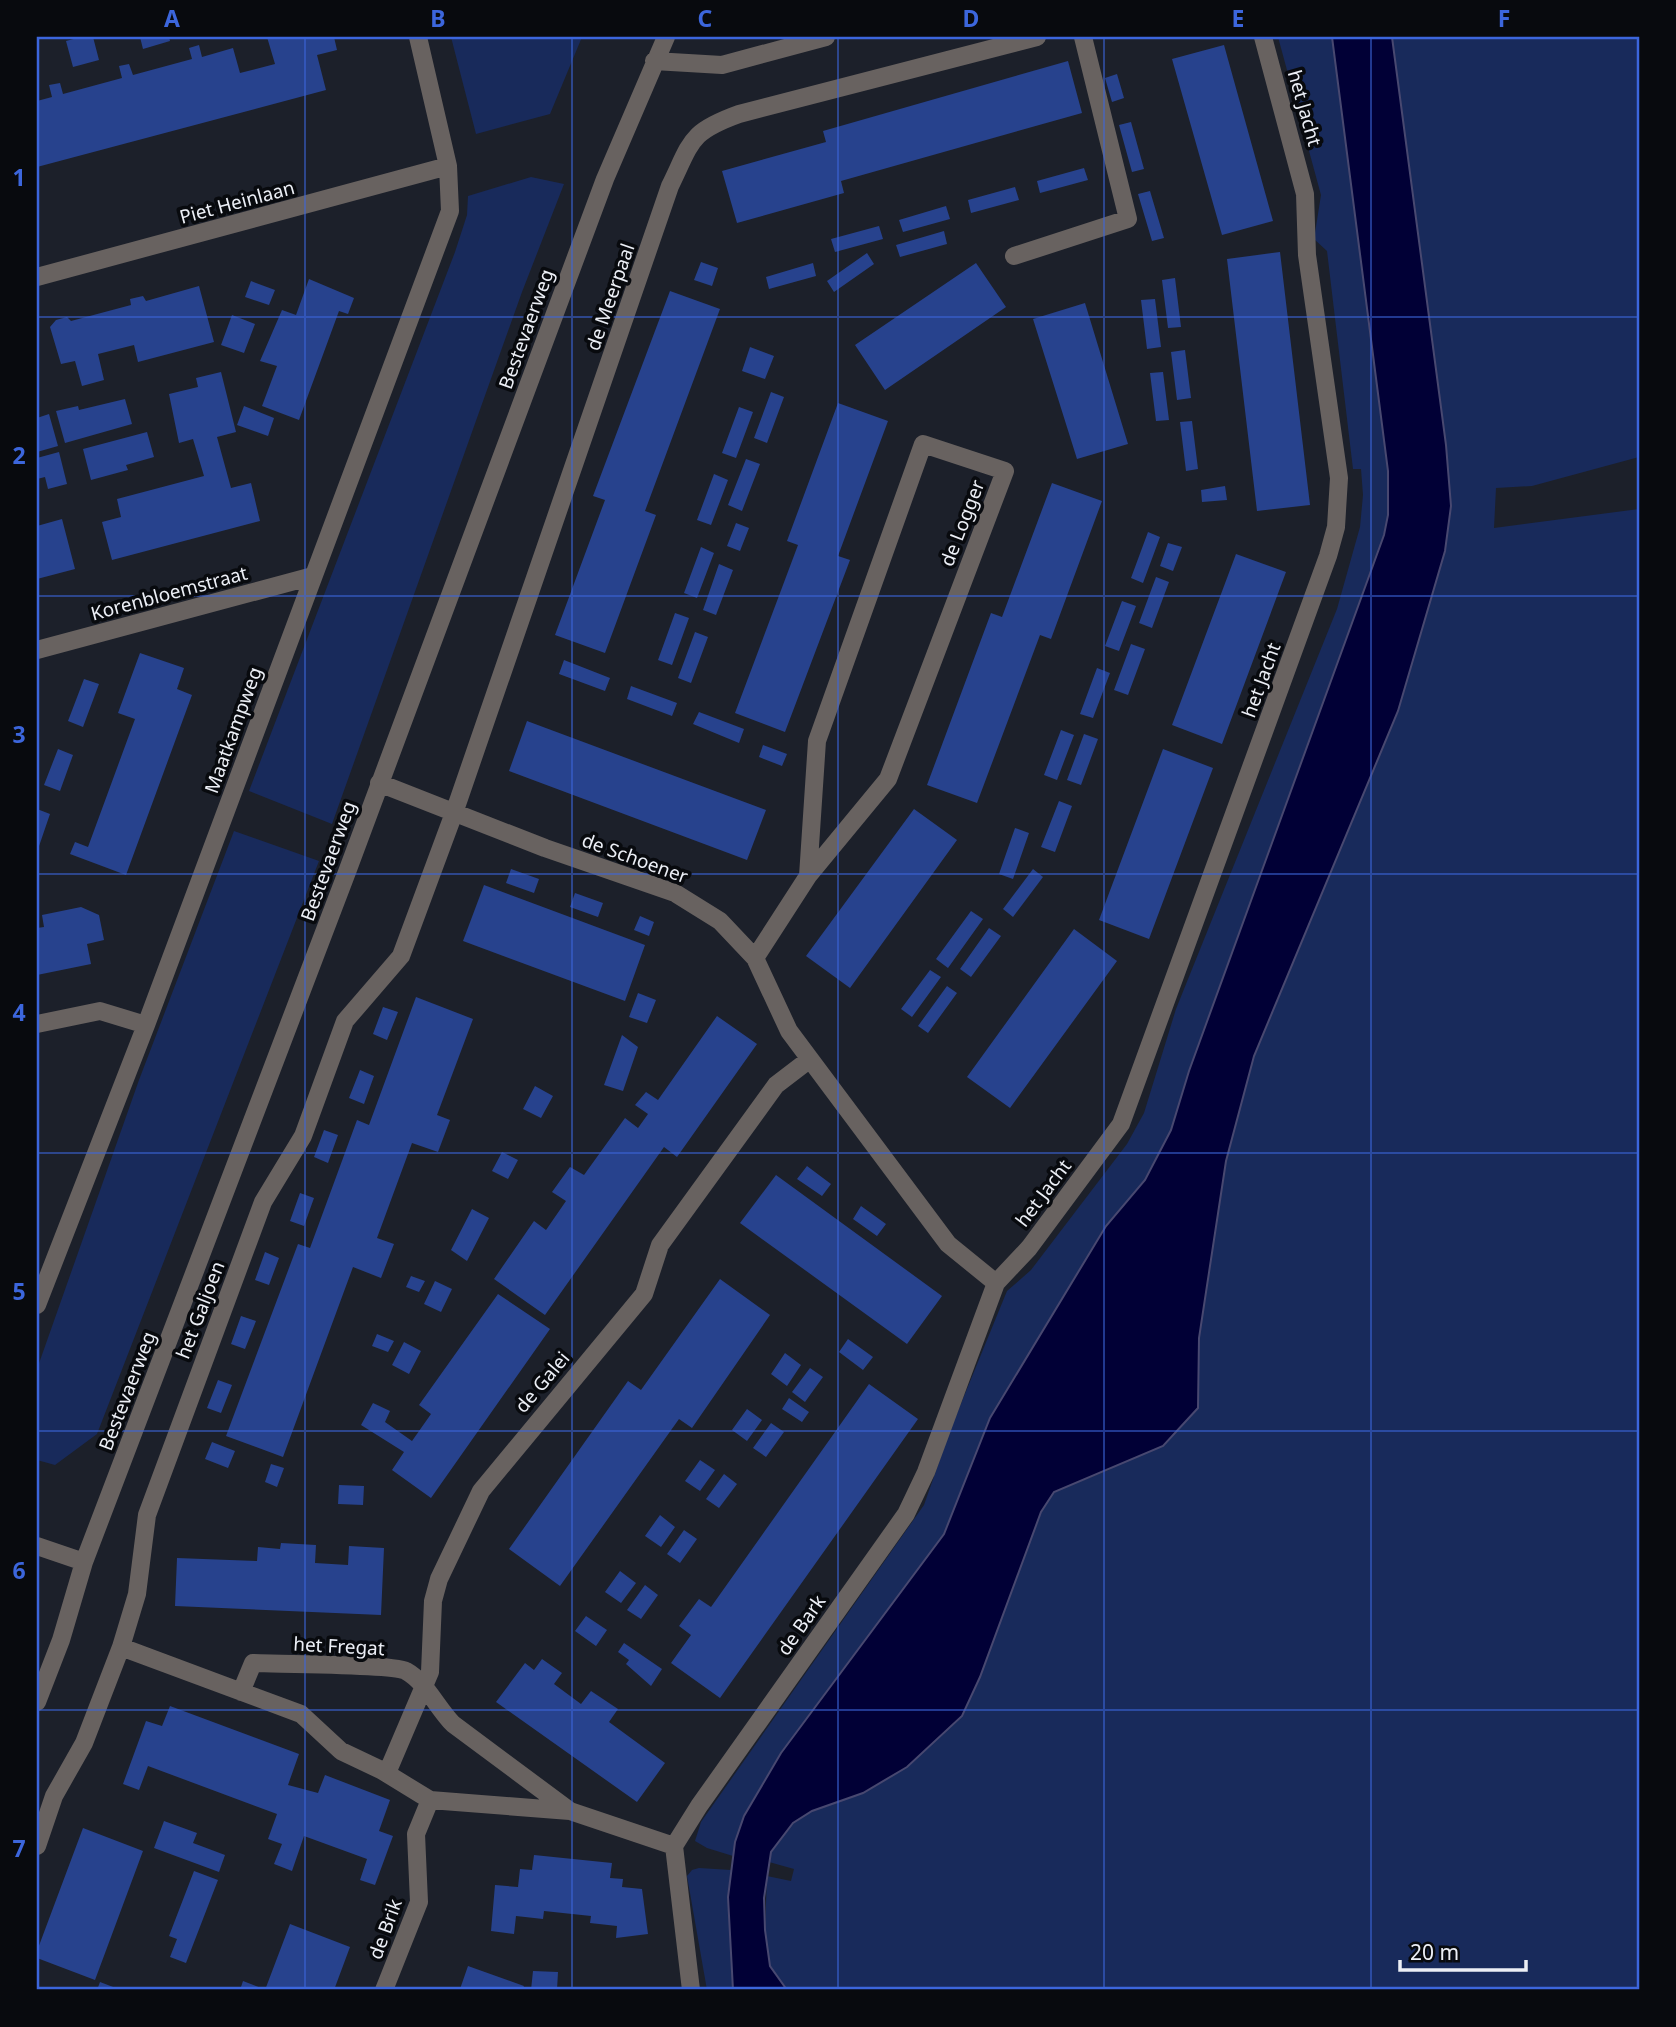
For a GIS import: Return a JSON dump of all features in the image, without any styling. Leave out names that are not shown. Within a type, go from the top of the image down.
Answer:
[{"type":"street","name":"Maatkampweg","points":[[37,1305],[146,1025],[450,211],[448,166],[418,37]]},
{"type":"street","name":"Bestevaerweg","points":[[37,1702],[61,1640],[84,1562],[604,179],[666,37]]},
{"type":"street","points":[[654,61],[722,65],[826,37]]},
{"type":"street","name":"de Meerpaal","points":[[454,813],[670,187],[693,139],[708,126],[739,114],[1037,37]]},
{"type":"street","points":[[1014,256],[1128,219],[1083,37]]},
{"type":"street","name":"het Jacht","points":[[996,1283],[1029,1248],[1121,1124],[1336,527],[1339,478],[1307,254],[1305,194],[1263,37]]},
{"type":"street","name":"Piet Heinlaan","points":[[37,277],[448,166]]},
{"type":"street","name":"de Logger","points":[[755,958],[808,876],[888,779],[1004,471],[923,444],[817,741],[808,876]]},
{"type":"street","name":"Korenbloemstraat","points":[[37,650],[313,576]]},
{"type":"street","name":"de Schoener","points":[[379,783],[675,893],[720,921],[755,958],[789,1031],[948,1244],[996,1283]]},
{"type":"street","name":"het Galjoen","points":[[37,1846],[54,1796],[84,1743],[121,1647],[137,1594],[147,1515],[263,1202],[303,1136],[345,1021],[401,956],[454,813]]},
{"type":"street","points":[[37,1024],[100,1011],[146,1025]]},
{"type":"street","name":"de Galei","points":[[387,1773],[430,1672],[433,1601],[439,1580],[481,1491],[644,1294],[660,1245],[776,1085],[810,1059]]},
{"type":"street","name":"de Bark","points":[[674,1846],[699,1806],[906,1514],[926,1472],[996,1283]]},
{"type":"street","points":[[37,1546],[84,1562]]},
{"type":"street","name":"het Fregat","points":[[121,1647],[301,1714],[341,1751],[387,1773],[430,1800],[570,1811],[674,1846]]},
{"type":"street","name":"het Fregat","points":[[241,1692],[253,1663],[404,1670],[425,1688],[438,1709],[453,1724],[570,1811]]},
{"type":"street","name":"de Brik","points":[[384,1990],[419,1902],[416,1834],[430,1800]]},
{"type":"street","points":[[674,1846],[691,1990]]},
{"type":"shaded area","points":[[451,37],[582,37],[550,114],[476,134]]},
{"type":"shaded area","points":[[1278,37],[1332,37],[1388,471],[1388,515],[1384,535],[1189,1071],[1171,1130],[1145,1180],[1106,1226],[990,1418],[944,1534],[735,1842],[733,1856],[707,1848],[695,1841],[701,1822],[924,1505],[951,1428],[1007,1291],[1031,1270],[1127,1144],[1144,1113],[1176,1009],[1337,609],[1360,527],[1363,495],[1361,469],[1353,469],[1327,251],[1314,239],[1321,195]]},
{"type":"shaded area","points":[[1332,37],[1392,37],[1446,445],[1451,506],[1445,551],[1398,711],[1254,1056],[1226,1161],[1199,1338],[1198,1408],[1163,1446],[1054,1492],[1041,1512],[980,1677],[962,1716],[907,1767],[863,1793],[812,1811],[793,1823],[771,1852],[764,1898],[765,1930],[770,1966],[787,1990],[733,1990],[728,1897],[735,1842],[744,1816],[781,1753],[944,1534],[990,1418],[1106,1226],[1145,1180],[1171,1130],[1189,1071],[1384,535],[1388,515],[1388,471]]},
{"type":"shaded area","points":[[1392,37],[1639,37],[1639,457],[1532,486],[1496,488],[1494,528],[1639,509],[1639,1990],[787,1990],[770,1967],[765,1930],[767,1876],[791,1881],[794,1869],[769,1862],[771,1852],[792,1823],[812,1811],[863,1793],[907,1767],[962,1716],[980,1677],[1041,1512],[1054,1492],[1109,1470],[1198,1408],[1199,1338],[1226,1161],[1254,1056],[1398,711],[1445,551],[1451,506],[1446,445]]},
{"type":"shaded area","points":[[531,177],[564,184],[522,292],[332,824],[249,791],[455,252],[467,215],[468,196]]},
{"type":"shaded area","points":[[234,831],[319,861],[97,1434],[55,1465],[37,1460],[37,1369],[139,1080]]},
{"type":"shaded area","points":[[692,1870],[731,1870],[728,1897],[733,1990],[707,1990],[687,1876]]},
{"type":"building","points":[[93,37],[99,60],[73,67],[66,41]]},
{"type":"building","points":[[140,37],[169,37],[170,41],[143,49]]},
{"type":"building","points":[[267,37],[334,37],[337,50],[317,55],[326,90],[37,167],[37,101],[52,97],[49,85],[60,83],[63,94],[122,78],[119,66],[129,64],[133,75],[192,59],[189,48],[199,45],[202,57],[233,48],[240,73],[275,64]]},
{"type":"building","points":[[1224,45],[1273,221],[1222,235],[1172,59]]},
{"type":"building","points":[[1068,61],[1082,113],[841,181],[844,193],[737,223],[722,171],[826,142],[823,131]]},
{"type":"building","points":[[1117,74],[1124,98],[1112,102],[1105,78]]},
{"type":"building","points":[[1131,122],[1144,169],[1132,172],[1119,125]]},
{"type":"building","points":[[1084,168],[1088,180],[1040,193],[1037,181]]},
{"type":"building","points":[[1015,187],[1019,200],[971,213],[968,200]]},
{"type":"building","points":[[1150,191],[1164,238],[1152,241],[1138,194]]},
{"type":"building","points":[[946,206],[950,219],[903,232],[899,220]]},
{"type":"building","points":[[879,226],[883,239],[835,252],[831,239]]},
{"type":"building","points":[[944,231],[947,244],[900,257],[896,245]]},
{"type":"building","points":[[1280,252],[1310,505],[1257,511],[1227,259]]},
{"type":"building","points":[[867,253],[874,264],[834,292],[827,281]]},
{"type":"building","points":[[701,262],[718,268],[712,286],[694,280]]},
{"type":"building","points":[[813,263],[816,276],[769,289],[766,277]]},
{"type":"building","points":[[976,263],[1006,307],[885,390],[855,345]]},
{"type":"building","points":[[1175,278],[1181,327],[1168,328],[1162,280]]},
{"type":"building","points":[[309,279],[354,298],[348,314],[339,311],[299,420],[262,406],[277,366],[260,361],[282,310],[296,315]]},
{"type":"building","points":[[251,281],[275,290],[269,305],[245,297]]},
{"type":"building","points":[[199,286],[214,342],[138,362],[134,345],[98,354],[104,380],[82,386],[75,361],[61,364],[50,327],[56,320],[67,317],[71,321],[131,305],[130,299],[143,296],[146,301]]},
{"type":"building","points":[[670,291],[720,309],[645,511],[656,515],[605,653],[555,635],[605,500],[593,496]]},
{"type":"building","points":[[1155,299],[1161,347],[1147,349],[1141,300]]},
{"type":"building","points":[[1085,303],[1128,444],[1077,459],[1033,319]]},
{"type":"building","points":[[232,315],[255,324],[244,353],[221,345]]},
{"type":"building","points":[[750,347],[774,356],[765,379],[742,371]]},
{"type":"building","points":[[1185,350],[1191,398],[1177,400],[1171,352]]},
{"type":"building","points":[[221,372],[236,432],[217,437],[231,488],[251,483],[260,521],[112,560],[102,522],[121,517],[117,499],[204,476],[193,439],[179,443],[169,394],[198,387],[196,378]]},
{"type":"building","points":[[1163,372],[1169,420],[1156,421],[1150,373]]},
{"type":"building","points":[[771,392],[784,397],[767,443],[754,438]]},
{"type":"building","points":[[125,399],[132,424],[65,443],[56,411],[78,406],[79,410]]},
{"type":"building","points":[[838,403],[888,421],[838,556],[850,560],[785,732],[735,713],[798,545],[787,541]]},
{"type":"building","points":[[244,406],[274,418],[268,436],[237,425]]},
{"type":"building","points":[[739,407],[753,412],[736,458],[722,453]]},
{"type":"building","points":[[49,414],[58,446],[37,452],[37,418]]},
{"type":"building","points":[[1192,421],[1198,469],[1186,471],[1180,422]]},
{"type":"building","points":[[147,432],[154,457],[126,465],[128,470],[91,480],[83,449]]},
{"type":"building","points":[[59,452],[67,484],[48,489],[45,477],[37,479],[37,458]]},
{"type":"building","points":[[746,459],[760,464],[742,511],[728,505]]},
{"type":"building","points":[[714,474],[728,480],[711,525],[697,520]]},
{"type":"building","points":[[1052,483],[1102,501],[1051,639],[1040,635],[977,803],[927,785],[991,613],[1002,617]]},
{"type":"building","points":[[1225,486],[1227,500],[1202,502],[1201,490]]},
{"type":"building","points":[[62,519],[75,569],[37,579],[37,526]]},
{"type":"building","points":[[736,523],[749,528],[740,551],[727,546]]},
{"type":"building","points":[[1148,532],[1160,537],[1143,583],[1131,578]]},
{"type":"building","points":[[1168,543],[1182,547],[1173,571],[1160,566]]},
{"type":"building","points":[[701,547],[714,553],[697,598],[684,593]]},
{"type":"building","points":[[1236,554],[1286,572],[1222,744],[1172,725]]},
{"type":"building","points":[[719,564],[733,570],[716,615],[703,610]]},
{"type":"building","points":[[1156,577],[1169,582],[1152,628],[1139,623]]},
{"type":"building","points":[[1122,601],[1136,606],[1119,651],[1105,646]]},
{"type":"building","points":[[675,613],[689,618],[672,665],[658,660]]},
{"type":"building","points":[[695,632],[708,637],[691,683],[678,678]]},
{"type":"building","points":[[1131,644],[1145,649],[1128,695],[1114,690]]},
{"type":"building","points":[[140,653],[184,668],[177,689],[192,695],[126,875],[70,854],[75,842],[88,847],[135,719],[118,713]]},
{"type":"building","points":[[564,660],[610,678],[605,691],[559,674]]},
{"type":"building","points":[[1097,668],[1110,673],[1093,718],[1080,714]]},
{"type":"building","points":[[84,679],[99,684],[83,727],[68,721]]},
{"type":"building","points":[[631,686],[677,703],[672,716],[627,699]]},
{"type":"building","points":[[699,712],[744,729],[739,743],[693,724]]},
{"type":"building","points":[[527,721],[766,810],[747,860],[509,771]]},
{"type":"building","points":[[1061,730],[1074,735],[1057,780],[1044,775]]},
{"type":"building","points":[[1084,734],[1098,739],[1081,785],[1067,780]]},
{"type":"building","points":[[763,745],[787,754],[782,766],[759,757]]},
{"type":"building","points":[[58,749],[73,755],[60,791],[44,785]]},
{"type":"building","points":[[1163,749],[1213,768],[1149,939],[1099,920]]},
{"type":"building","points":[[1059,801],[1072,806],[1055,852],[1041,847]]},
{"type":"building","points":[[37,809],[50,814],[37,852]]},
{"type":"building","points":[[914,809],[957,840],[850,988],[806,956]]},
{"type":"building","points":[[1015,828],[1029,833],[1013,879],[999,874]]},
{"type":"building","points":[[511,869],[539,879],[534,893],[506,883]]},
{"type":"building","points":[[1033,869],[1043,877],[1013,917],[1003,909]]},
{"type":"building","points":[[484,885],[645,945],[625,1001],[463,941]]},
{"type":"building","points":[[575,893],[603,903],[598,917],[570,907]]},
{"type":"building","points":[[81,907],[99,915],[104,940],[87,944],[91,964],[37,975],[37,928],[44,927],[42,915]]},
{"type":"building","points":[[971,911],[983,919],[948,968],[936,959]]},
{"type":"building","points":[[640,916],[654,922],[649,936],[634,930]]},
{"type":"building","points":[[989,928],[1001,936],[971,977],[960,969]]},
{"type":"building","points":[[1074,929],[1117,961],[1010,1108],[967,1077]]},
{"type":"building","points":[[930,970],[941,977],[912,1017],[901,1009]]},
{"type":"building","points":[[947,986],[957,993],[928,1033],[918,1026]]},
{"type":"building","points":[[638,993],[656,1000],[647,1023],[629,1017]]},
{"type":"building","points":[[416,997],[473,1019],[437,1115],[450,1120],[438,1152],[412,1143],[377,1238],[394,1244],[381,1278],[353,1267],[283,1457],[226,1436],[298,1244],[310,1248],[357,1120],[369,1125]]},
{"type":"building","points":[[383,1007],[398,1012],[387,1040],[373,1034]]},
{"type":"building","points":[[717,1016],[757,1044],[677,1157],[664,1147],[545,1315],[494,1279],[534,1221],[546,1230],[566,1201],[552,1192],[570,1167],[584,1175],[625,1118],[638,1128],[648,1114],[635,1105],[646,1092],[658,1100]]},
{"type":"building","points":[[622,1035],[638,1047],[623,1091],[604,1085]]},
{"type":"building","points":[[360,1070],[374,1076],[364,1104],[349,1098]]},
{"type":"building","points":[[535,1086],[553,1096],[541,1118],[523,1109]]},
{"type":"building","points":[[324,1130],[338,1135],[328,1163],[314,1157]]},
{"type":"building","points":[[502,1152],[518,1160],[508,1179],[492,1171]]},
{"type":"building","points":[[807,1166],[831,1184],[822,1196],[797,1179]]},
{"type":"building","points":[[776,1175],[942,1296],[907,1344],[740,1223]]},
{"type":"building","points":[[300,1193],[314,1198],[304,1226],[290,1221]]},
{"type":"building","points":[[861,1206],[886,1224],[877,1236],[853,1219]]},
{"type":"building","points":[[472,1209],[489,1218],[467,1261],[451,1250]]},
{"type":"building","points":[[265,1252],[279,1258],[269,1285],[255,1280]]},
{"type":"building","points":[[411,1276],[425,1281],[419,1292],[406,1287]]},
{"type":"building","points":[[720,1279],[770,1315],[692,1428],[679,1419],[560,1586],[509,1549],[628,1381],[641,1390]]},
{"type":"building","points":[[435,1281],[452,1289],[441,1312],[424,1304]]},
{"type":"building","points":[[498,1294],[550,1329],[431,1498],[392,1470],[404,1452],[361,1425],[373,1403],[390,1411],[385,1422],[412,1441],[431,1414],[419,1405]]},
{"type":"building","points":[[241,1316],[256,1321],[245,1349],[231,1344]]},
{"type":"building","points":[[377,1334],[394,1341],[388,1352],[372,1346]]},
{"type":"building","points":[[848,1339],[873,1357],[863,1370],[839,1352]]},
{"type":"building","points":[[404,1342],[421,1351],[409,1374],[392,1365]]},
{"type":"building","points":[[785,1353],[801,1365],[787,1386],[771,1374]]},
{"type":"building","points":[[810,1368],[823,1377],[805,1402],[792,1392]]},
{"type":"building","points":[[218,1380],[232,1385],[221,1413],[207,1408]]},
{"type":"building","points":[[869,1384],[918,1419],[720,1698],[671,1663],[691,1635],[679,1626],[699,1599],[711,1607]]},
{"type":"building","points":[[789,1398],[809,1412],[802,1422],[782,1409]]},
{"type":"building","points":[[747,1409],[762,1420],[747,1441],[732,1430]]},
{"type":"building","points":[[771,1423],[784,1432],[766,1457],[753,1448]]},
{"type":"building","points":[[212,1442],[235,1451],[228,1468],[205,1459]]},
{"type":"building","points":[[700,1460],[715,1470],[700,1491],[685,1481]]},
{"type":"building","points":[[271,1464],[284,1468],[277,1487],[265,1482]]},
{"type":"building","points":[[724,1474],[737,1484],[719,1508],[706,1499]]},
{"type":"building","points":[[339,1485],[364,1486],[363,1505],[338,1504]]},
{"type":"building","points":[[660,1515],[675,1527],[661,1547],[645,1536]]},
{"type":"building","points":[[684,1530],[697,1539],[680,1563],[667,1554]]},
{"type":"building","points":[[281,1543],[316,1545],[315,1563],[348,1565],[349,1546],[384,1548],[381,1615],[175,1606],[177,1558],[257,1561],[258,1547],[280,1549]]},
{"type":"building","points":[[620,1571],[636,1583],[621,1603],[605,1592]]},
{"type":"building","points":[[645,1585],[658,1595],[641,1619],[627,1610]]},
{"type":"building","points":[[586,1616],[607,1630],[596,1646],[575,1631]]},
{"type":"building","points":[[624,1643],[662,1669],[651,1686],[626,1664],[629,1660],[618,1652]]},
{"type":"building","points":[[542,1659],[562,1673],[554,1684],[581,1704],[591,1691],[618,1709],[609,1722],[665,1763],[637,1802],[496,1702],[525,1663],[534,1670]]},
{"type":"building","points":[[170,1706],[299,1754],[288,1785],[318,1793],[325,1775],[390,1800],[379,1831],[393,1836],[375,1885],[360,1880],[367,1859],[304,1836],[292,1871],[274,1864],[282,1844],[268,1839],[277,1814],[148,1766],[139,1790],[123,1784],[146,1721],[162,1726]]},
{"type":"building","points":[[164,1821],[197,1833],[193,1843],[225,1855],[219,1872],[154,1848]]},
{"type":"building","points":[[83,1828],[143,1851],[95,1980],[37,1958],[37,1951]]},
{"type":"building","points":[[534,1855],[612,1863],[610,1878],[623,1879],[622,1887],[642,1889],[648,1934],[616,1938],[617,1926],[590,1923],[591,1916],[544,1911],[543,1919],[516,1916],[514,1934],[491,1931],[495,1885],[518,1887],[520,1869],[532,1870]]},
{"type":"building","points":[[194,1871],[218,1880],[186,1963],[170,1957],[177,1939],[169,1936]]},
{"type":"building","points":[[290,1924],[350,1947],[334,1990],[265,1990]]},
{"type":"building","points":[[468,1966],[524,1986],[522,1990],[460,1989]]},
{"type":"building","points":[[533,1971],[558,1972],[557,1990],[531,1990]]},
{"type":"building","points":[[243,1981],[261,1988],[240,1990]]},
{"type":"building","points":[[100,1982],[121,1990],[97,1990]]}]
